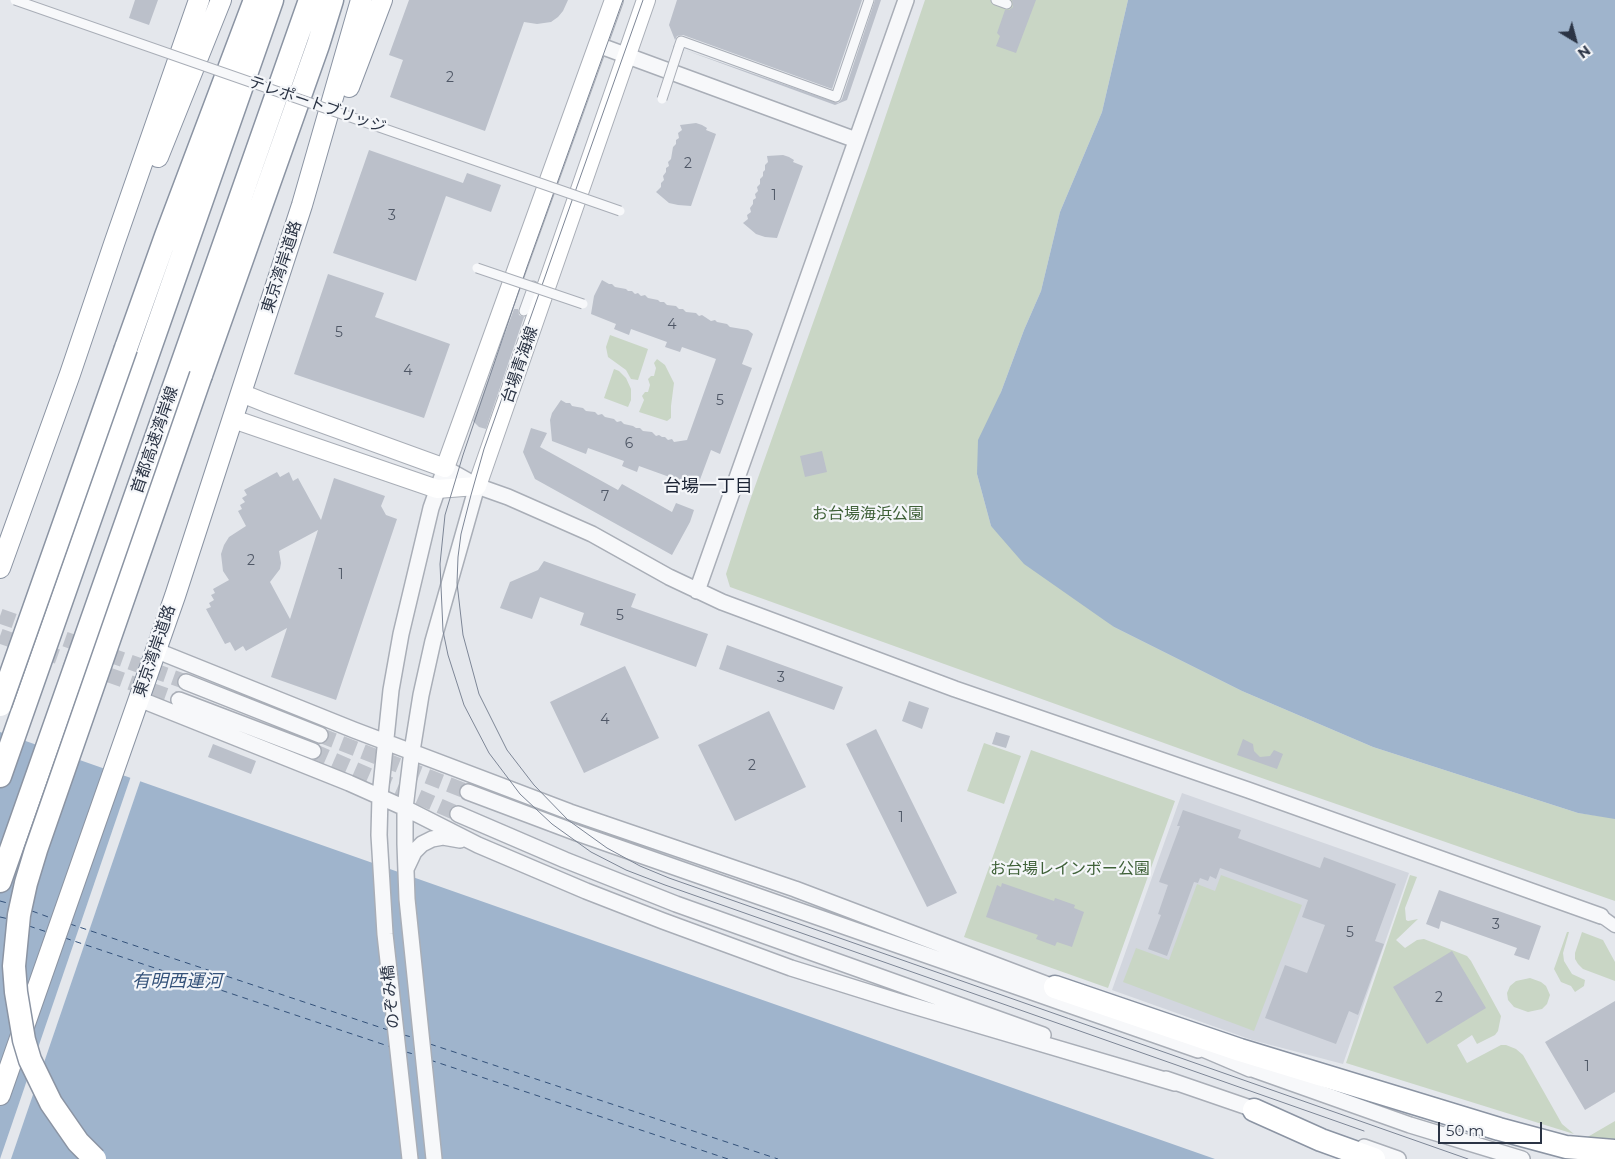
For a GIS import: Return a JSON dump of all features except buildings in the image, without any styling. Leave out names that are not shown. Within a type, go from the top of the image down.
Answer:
[{"type":"highway","points":[[0,568],[70,374],[199,0]]},
{"type":"highway","points":[[70,374],[221,0]]},
{"type":"highway","points":[[0,705],[166,236],[255,0]]},
{"type":"highway","points":[[0,776],[272,0]]},
{"type":"highway","name":"首都高速湾岸線","points":[[0,881],[310,0]]},
{"type":"highway","points":[[96,1159],[78,1142],[51,1103],[36,1074],[24,1040],[14,966],[19,915],[36,850],[318,45],[332,0]]},
{"type":"highway","name":"東京湾岸道路","points":[[0,1095],[175,596],[302,205],[361,0]]},
{"type":"highway","name":"東京湾岸道路","points":[[302,205],[382,0]]},
{"type":"highway","points":[[1055,987],[1240,1050],[1499,1129],[1566,1147],[1615,1152]]},
{"type":"highway","points":[[1254,1110],[1321,1140],[1374,1159]]},
{"type":"main road","points":[[241,393],[266,404],[444,468],[614,0]]},
{"type":"main road","name":"台場青海線","points":[[478,486],[646,0]]},
{"type":"main road","points":[[233,419],[437,489],[478,486]]},
{"type":"street","name":"テレポートブリッジ","points":[[15,0],[620,211]]},
{"type":"street","points":[[662,99],[681,41],[836,97],[869,0]]},
{"type":"street","points":[[697,591],[906,0]]},
{"type":"street","points":[[996,0],[1007,4]]},
{"type":"street","points":[[598,45],[856,140]]},
{"type":"street","points":[[478,268],[583,304]]},
{"type":"street","points":[[524,311],[533,286]]},
{"type":"street","points":[[444,468],[478,486],[508,497],[592,534],[697,591],[955,689],[1608,917],[1615,926]]},
{"type":"street","name":"のぞみ橋","points":[[410,1159],[385,934],[379,835],[380,796],[391,690],[400,634],[414,574],[444,468]]},
{"type":"street","name":"のぞみ橋","points":[[434,1159],[410,932],[406,870],[409,848],[405,808],[421,695],[433,641],[478,486]]},
{"type":"street","points":[[155,650],[570,812],[795,889],[1026,983],[1250,1068],[1410,1125],[1522,1159]]},
{"type":"street","points":[[186,682],[320,735]]},
{"type":"street","points":[[139,698],[380,796],[478,845],[586,891],[663,921],[792,968],[1008,1028],[1175,1082],[1398,1159]]},
{"type":"street","points":[[179,700],[313,751]]},
{"type":"street","points":[[468,792],[577,833],[724,884],[1026,983],[1055,987],[1250,1068]]},
{"type":"street","points":[[458,814],[565,860],[676,904],[1008,1028]]},
{"type":"street","points":[[409,848],[443,837],[478,845]]},
{"type":"shaded area","points":[[1182,793],[1409,873],[1343,1064],[1252,1040],[1112,990]]},
{"type":"green space","name":"お台場海浜公園","points":[[925,0],[1128,0],[1102,112],[1060,212],[1041,291],[1001,392],[977,474],[991,526],[1114,627],[1242,691],[1373,747],[1578,813],[1615,818],[1615,901],[1253,775],[730,587],[726,574],[748,506],[868,168]]},
{"type":"green space","points":[[610,335],[648,349],[638,380],[631,379],[626,370],[608,357],[606,347]]},
{"type":"green space","points":[[657,359],[665,365],[674,383],[671,418],[667,421],[639,412],[644,400],[642,396],[645,392],[648,392],[650,385],[648,379],[654,376],[656,368],[654,363]]},
{"type":"green space","points":[[614,369],[626,378],[631,389],[631,400],[628,407],[604,398]]},
{"type":"green space","points":[[984,743],[1021,756],[1004,804],[967,791]]},
{"type":"green space","name":"お台場レインボー公園","points":[[1031,750],[1175,801],[1108,988],[964,937]]},
{"type":"green space","points":[[1221,875],[1302,905],[1254,1031],[1123,982],[1136,948],[1169,960],[1197,884],[1215,891]]},
{"type":"green space","points":[[1410,875],[1417,877],[1405,908],[1406,920],[1418,919],[1396,940],[1405,948],[1417,940],[1424,939],[1467,956],[1501,1016],[1498,1031],[1495,1035],[1477,1044],[1472,1035],[1457,1045],[1467,1063],[1501,1045],[1516,1049],[1523,1055],[1562,1124],[1574,1134],[1346,1063]]},
{"type":"green space","points":[[1567,932],[1569,932],[1563,953],[1564,961],[1572,974],[1585,980],[1584,986],[1575,992],[1571,986],[1561,982],[1554,969]]},
{"type":"green space","points":[[1582,932],[1603,940],[1615,962],[1615,981],[1583,969],[1578,964],[1575,959],[1575,953]]},
{"type":"green space","points":[[1530,978],[1546,986],[1550,995],[1547,1004],[1542,1009],[1528,1012],[1514,1007],[1508,1000],[1507,993],[1510,986],[1516,981]]},
{"type":"green space","points":[[1615,1121],[1615,1144],[1579,1141],[1591,1135]]},
{"type":"water","points":[[1128,0],[1615,0],[1615,819],[1578,813],[1373,747],[1242,691],[1114,627],[1024,564],[991,526],[977,474],[978,440],[1001,392],[1041,291],[1060,212],[1102,112]]},
{"type":"water","name":"有明西運河","points":[[0,732],[1215,1159],[0,1159]]},
{"type":"pier","points":[[131,776],[141,779],[11,1159],[0,1159]]},
{"type":"ferry route","points":[[0,901],[11,904]]},
{"type":"ferry route","points":[[32,911],[51,918]]},
{"type":"ferry route","points":[[0,917],[9,919]]},
{"type":"ferry route","points":[[70,924],[388,1030]]},
{"type":"ferry route","points":[[29,926],[47,932]]},
{"type":"ferry route","points":[[65,938],[391,1047]]},
{"type":"ferry route","points":[[404,1035],[415,1038]]},
{"type":"ferry route","points":[[430,1044],[778,1159]]},
{"type":"ferry route","points":[[406,1052],[417,1055]]},
{"type":"ferry route","points":[[430,1060],[728,1159]]},
{"type":"tunnel","points":[[0,616],[186,682]]},
{"type":"tunnel","points":[[0,636],[179,700]]},
{"type":"tunnel","points":[[320,735],[468,792]]},
{"type":"tunnel","points":[[313,751],[458,814]]},
{"type":"tram line","points":[[623,0],[527,267],[463,455],[445,515],[440,564],[443,631],[448,655],[464,705],[489,753],[520,794],[552,824],[591,852],[626,870],[1364,1131]]},
{"type":"tram line","points":[[643,0],[484,449],[461,534],[457,583],[463,635],[479,694],[507,750],[534,785],[568,820],[607,848],[640,866],[669,878],[1468,1159]]},
{"type":"district","name":"台場一丁目","points":[[708,487]]}]
